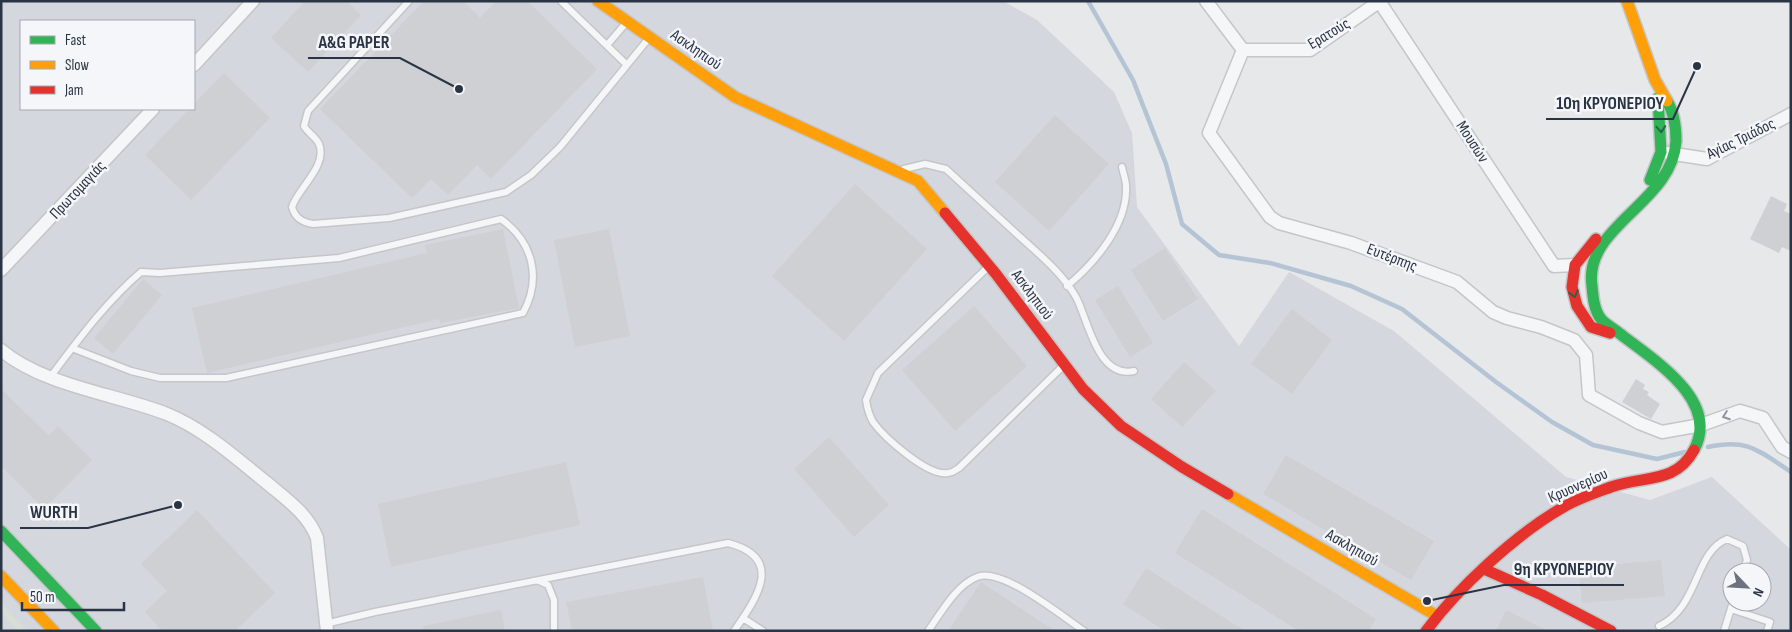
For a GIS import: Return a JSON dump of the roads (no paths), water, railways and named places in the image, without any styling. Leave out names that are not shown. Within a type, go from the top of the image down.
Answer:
[{"type":"main road","name":"Ασκληπιού","points":[[598,1],[735,97],[918,181],[989,266],[1083,389],[1121,426],[1182,467],[1437,616]]},
{"type":"main road","points":[[1627,1],[1655,80],[1670,106],[1676,131],[1674,154],[1666,176],[1607,238],[1592,262],[1591,283],[1594,303],[1601,319],[1674,377],[1694,401],[1701,425]]},
{"type":"main road","points":[[1628,339],[1591,327],[1577,306],[1572,288],[1575,265],[1600,233],[1652,177],[1661,152],[1662,134],[1655,80]]},
{"type":"main road","name":"Κρυονερίου","points":[[1426,631],[1437,616],[1484,568],[1530,529],[1563,507],[1613,486],[1669,475],[1688,461],[1696,446],[1701,425]]},
{"type":"main road","points":[[1,531],[96,631]]},
{"type":"main road","points":[[1484,568],[1542,595],[1611,631]]},
{"type":"main road","points":[[1,576],[54,631]]},
{"type":"street","points":[[195,64],[253,1]]},
{"type":"street","points":[[1206,1],[1243,50]]},
{"type":"street","name":"Ερατούς","points":[[1243,50],[1310,50],[1379,2]]},
{"type":"street","name":"Μουσών","points":[[1379,2],[1554,266],[1575,265]]},
{"type":"street","name":"Ευτέρπης","points":[[1243,50],[1209,133],[1270,217],[1279,223],[1351,243],[1457,282],[1493,312],[1507,318],[1542,327],[1574,340],[1586,356],[1589,395],[1639,423],[1662,432],[1701,425]]},
{"type":"street","name":"Πρωτομαγιάς","points":[[1,270],[152,110]]},
{"type":"street","name":"Αγίας Τριάδος","points":[[1661,152],[1707,159],[1791,114]]},
{"type":"street","points":[[1,350],[12,359],[86,390],[170,415],[226,450],[282,496],[312,525],[317,538],[326,627]]},
{"type":"street","points":[[1701,425],[1740,411],[1763,418],[1782,447],[1791,452]]},
{"type":"lane","points":[[409,1],[308,111],[304,119],[306,130],[319,144],[320,156],[318,164],[292,207],[296,217],[306,223],[389,218],[506,192],[531,175],[560,147],[650,37]]},
{"type":"lane","points":[[561,1],[627,65]]},
{"type":"lane","points":[[606,45],[627,22]]},
{"type":"lane","points":[[898,172],[925,164],[946,169],[1040,255],[1067,286],[1076,297],[1085,323],[1102,358],[1118,370],[1134,371]]},
{"type":"lane","points":[[1067,286],[1085,271],[1100,252],[1124,210],[1126,185],[1122,167]]},
{"type":"lane","points":[[52,376],[72,348],[117,293],[141,272],[160,273],[340,258],[502,219],[524,241],[532,260],[534,282],[524,313],[226,378],[160,378],[131,371],[72,348]]},
{"type":"lane","points":[[989,266],[878,373],[866,400],[873,421],[887,437],[922,465],[937,472],[948,473],[959,468],[1064,365]]},
{"type":"lane","points":[[1659,626],[1679,613],[1708,556],[1718,543],[1727,539],[1743,546],[1746,562]]},
{"type":"lane","points":[[326,627],[375,612],[728,543],[745,548],[759,561],[762,570],[760,590],[734,631]]},
{"type":"lane","points":[[928,631],[965,584],[977,576],[989,574],[1022,590],[1084,631]]},
{"type":"lane","points":[[538,580],[548,585],[554,600],[554,631]]},
{"type":"lane","points":[[1724,631],[1730,612]]},
{"type":"lane","points":[[1748,612],[1770,622],[1767,631]]},
{"type":"lane","points":[[743,618],[762,631]]},
{"type":"waterway","points":[[1088,1],[1133,80],[1166,164],[1182,224],[1219,255],[1270,263],[1351,286],[1402,309],[1496,382],[1552,422],[1593,445],[1657,459],[1685,452]]},
{"type":"waterway","points":[[1708,447],[1733,444],[1743,445],[1761,452],[1791,472]]},
{"type":"place","name":"10η ΚΡΥΟΝΕΡΙΟΥ","points":[[1697,66]]},
{"type":"place","name":"A&G PAPER","points":[[459,89]]},
{"type":"place","name":"WURTH","points":[[178,505]]},
{"type":"place","name":"9η ΚΡΥΟΝΕΡΙΟΥ","points":[[1427,601]]}]
